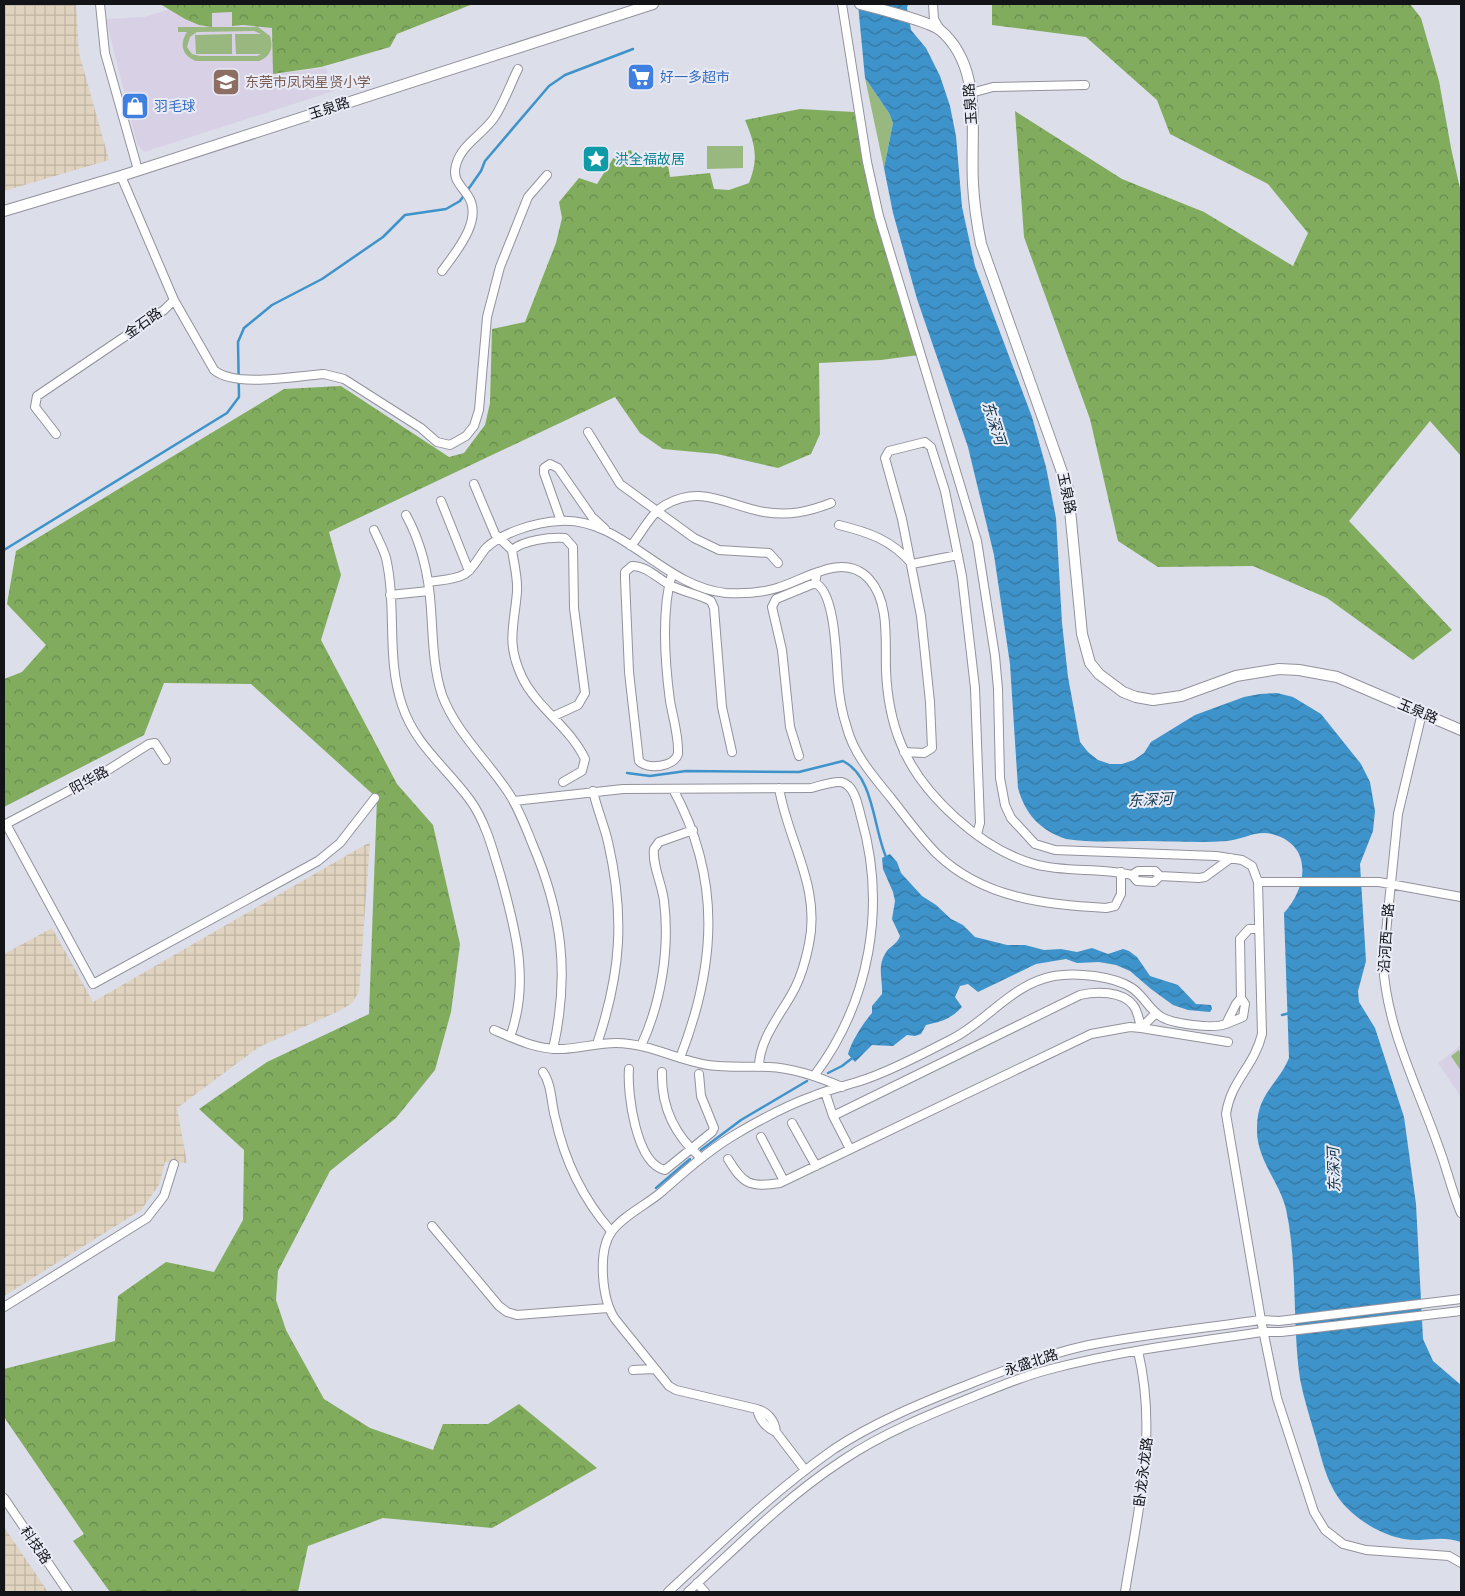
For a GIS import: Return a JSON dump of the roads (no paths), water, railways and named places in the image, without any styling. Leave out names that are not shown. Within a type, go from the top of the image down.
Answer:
[{"type":"street","points":[[100,4],[105,53],[138,170]]},
{"type":"street","name":"玉泉路","points":[[4,211],[121,176],[654,4]]},
{"type":"street","points":[[842,4],[867,162],[878,216],[977,541],[995,656],[998,689],[1000,778],[1005,805],[1018,828],[1035,844],[1044,848],[1069,851],[1216,856],[1230,858],[1252,866],[1258,882],[1262,1034],[1258,1051],[1228,1097],[1226,1114],[1263,1332],[1277,1398],[1314,1512],[1325,1530],[1343,1544],[1366,1550],[1449,1556],[1461,1563]]},
{"type":"street","points":[[860,4],[939,28]]},
{"type":"street","points":[[933,4],[934,19],[939,28]]},
{"type":"street","name":"玉泉路","points":[[939,28],[962,59],[971,93],[973,183],[981,244],[1068,489],[1082,634],[1090,663],[1110,684],[1136,697],[1168,699],[1236,676],[1263,671],[1299,670],[1337,677],[1461,730]]},
{"type":"street","points":[[442,271],[468,232],[472,212],[469,196],[456,180],[455,172],[460,156],[493,119],[518,70]]},
{"type":"street","points":[[971,93],[993,87],[1085,85]]},
{"type":"street","points":[[174,300],[214,370],[224,377],[243,379],[324,374],[334,376],[353,384],[421,428],[437,442],[450,445],[462,440],[470,432],[479,410],[487,317],[500,267],[528,197],[547,175]]},
{"type":"street","name":"金石路","points":[[56,434],[36,407],[37,396],[164,310],[174,300],[121,176]]},
{"type":"street","points":[[588,432],[620,484],[687,534],[707,545],[730,552],[770,553],[778,563]]},
{"type":"street","points":[[904,752],[929,752],[932,743],[927,662],[912,564],[902,519],[884,458],[889,451],[925,442],[931,447],[944,491],[958,555],[975,688],[980,823],[977,834]]},
{"type":"street","points":[[561,520],[544,473],[544,468],[550,464],[558,468],[592,517],[608,533]]},
{"type":"street","points":[[474,484],[495,534],[512,550],[517,580],[511,634],[517,664],[531,692],[554,716],[585,758],[582,771],[563,782]]},
{"type":"street","points":[[631,546],[658,511],[676,501],[713,496],[750,509],[781,514],[808,512],[831,503]]},
{"type":"street","points":[[441,502],[469,571]]},
{"type":"street","points":[[406,515],[419,543],[428,582],[435,663],[445,701],[454,721],[514,801],[538,856],[560,931],[562,976],[558,1026],[553,1049]]},
{"type":"street","points":[[428,582],[460,576],[469,571],[485,550],[499,539],[531,527],[561,520],[584,523],[608,533],[672,574],[707,590],[741,593],[775,589],[834,567],[855,570],[869,580],[877,593],[885,633],[888,697],[892,721],[904,752],[919,776],[938,799],[977,834],[1032,864],[1050,868],[1121,872],[1132,875],[1138,871],[1154,871],[1160,876],[1199,878],[1205,877],[1230,858]]},
{"type":"street","points":[[840,525],[867,532],[890,543],[901,551],[912,564]]},
{"type":"street","points":[[374,530],[386,558],[394,673],[404,712],[413,732],[423,746],[476,810],[496,861],[513,922],[520,957],[521,986],[517,1014],[510,1037]]},
{"type":"street","points":[[512,550],[524,543],[559,538],[565,538],[573,547],[574,608],[585,693],[578,705],[554,716]]},
{"type":"street","points":[[912,564],[958,555]]},
{"type":"street","points":[[672,574],[669,585],[666,606],[668,678],[678,754],[673,762],[649,766],[644,765],[637,754],[629,672],[625,572],[632,566],[639,566],[669,585],[711,601],[714,608],[722,707],[732,752]]},
{"type":"street","points":[[815,583],[817,573]]},
{"type":"street","points":[[815,583],[824,592],[835,633],[840,692],[852,743],[873,775],[938,854],[978,883],[1001,893],[1057,904],[1106,908],[1115,906],[1120,901],[1121,872]]},
{"type":"street","points":[[799,756],[790,727],[782,650],[772,607],[776,599],[815,583]]},
{"type":"street","points":[[390,595],[429,591]]},
{"type":"street","name":"沿河西一路","points":[[1422,713],[1398,814],[1383,962],[1386,998],[1395,1032],[1461,1213]]},
{"type":"street","name":"阳华路","points":[[5,825],[108,770],[149,744],[155,743],[166,760]]},
{"type":"street","points":[[514,801],[593,791],[811,788],[840,782],[846,784],[856,800],[871,868],[873,921],[863,976],[849,1017],[814,1076]]},
{"type":"street","points":[[759,1067],[760,1053],[802,973],[811,928],[807,876],[791,837],[779,788]]},
{"type":"street","points":[[673,789],[693,830],[708,888],[709,935],[707,963],[699,1004],[680,1058]]},
{"type":"street","points":[[593,791],[611,856],[620,919],[616,973],[597,1044]]},
{"type":"street","points":[[5,825],[93,984],[318,861],[340,843],[375,798]]},
{"type":"street","points":[[641,1046],[654,1010],[664,951],[665,908],[654,849],[659,842],[693,830]]},
{"type":"street","points":[[4,840],[12,836]]},
{"type":"street","points":[[1258,882],[1379,882],[1390,886],[1461,897]]},
{"type":"street","points":[[805,1470],[776,1432],[769,1429],[758,1416],[757,1409],[676,1390],[655,1369],[608,1308],[604,1296],[605,1250],[611,1232],[701,1158],[755,1124],[812,1096],[892,1069],[956,1037],[971,1028],[1009,996],[1041,979],[1070,974],[1114,981],[1132,988],[1156,1013],[1169,1020],[1214,1027],[1226,1024],[1241,998],[1240,939],[1249,929],[1259,929]]},
{"type":"street","points":[[833,1116],[1080,995],[1092,992],[1103,993],[1129,1001],[1134,1006],[1141,1028]]},
{"type":"street","points":[[1141,1028],[1156,1013]]},
{"type":"street","points":[[728,1159],[738,1175],[753,1185],[765,1185],[784,1181],[1080,1038],[1109,1030],[1141,1028],[1228,1042]]},
{"type":"street","points":[[494,1030],[531,1045],[553,1049],[616,1043],[641,1046],[680,1058],[716,1066],[785,1068],[814,1076],[842,1087]]},
{"type":"street","points":[[629,1070],[628,1099],[632,1119],[646,1151],[656,1166],[665,1170],[712,1132],[714,1128],[701,1096],[699,1074]]},
{"type":"street","points":[[543,1072],[549,1084],[555,1118],[567,1158],[585,1196],[611,1232]]},
{"type":"street","points":[[662,1072],[662,1093],[668,1113],[681,1138],[701,1158]]},
{"type":"street","points":[[825,1092],[833,1116],[850,1149]]},
{"type":"street","points":[[792,1123],[816,1166]]},
{"type":"street","points":[[761,1137],[784,1181]]},
{"type":"street","points":[[4,1307],[147,1218],[164,1196],[174,1164]]},
{"type":"street","points":[[432,1226],[499,1306],[507,1312],[523,1315],[608,1308]]},
{"type":"street","name":"永盛北路","points":[[668,1592],[747,1519],[805,1470],[836,1448],[883,1420],[1013,1366],[1088,1345],[1261,1320],[1279,1321],[1461,1299]]},
{"type":"street","name":"永盛北路","points":[[688,1592],[807,1486],[877,1440],[966,1400],[1030,1376],[1082,1361],[1263,1332],[1281,1332],[1461,1311]]},
{"type":"street","name":"卧龙永龙路","points":[[1125,1592],[1147,1456],[1146,1383],[1138,1351]]},
{"type":"street","points":[[633,1370],[655,1369]]},
{"type":"street","name":"科技路","points":[[4,1498],[68,1592]]},
{"type":"street","points":[[697,1584],[705,1592]]},
{"type":"water","name":"东深河","points":[[858,4],[908,4],[911,30],[926,48],[940,76],[950,106],[956,136],[962,207],[975,266],[1032,417],[1046,467],[1056,518],[1062,623],[1068,677],[1080,742],[1098,760],[1110,764],[1122,764],[1134,760],[1144,753],[1151,742],[1195,715],[1244,697],[1277,693],[1293,697],[1321,714],[1361,764],[1370,782],[1375,811],[1373,831],[1360,864],[1366,961],[1358,991],[1359,1002],[1375,1028],[1404,1117],[1416,1204],[1423,1339],[1433,1361],[1461,1385],[1461,1542],[1445,1539],[1410,1540],[1389,1535],[1370,1526],[1346,1507],[1335,1492],[1327,1476],[1300,1379],[1290,1230],[1283,1199],[1260,1150],[1257,1128],[1260,1106],[1289,1058],[1284,913],[1298,892],[1301,880],[1302,868],[1300,857],[1295,847],[1286,840],[1266,833],[1217,842],[1066,839],[1041,826],[1029,813],[1021,797],[1018,788],[1010,664],[994,555],[968,447],[917,299],[893,213],[884,168],[893,123],[889,113],[865,78]]},
{"type":"water","points":[[890,854],[897,862],[901,873],[922,896],[936,905],[951,919],[963,925],[975,937],[1007,945],[1025,945],[1044,950],[1061,949],[1077,952],[1092,948],[1108,954],[1123,949],[1137,957],[1150,976],[1178,985],[1196,1004],[1211,1005],[1212,1009],[1210,1012],[1188,1010],[1173,1005],[1130,971],[1116,965],[1099,962],[1077,963],[1066,959],[1036,964],[978,992],[968,984],[960,986],[955,997],[962,1007],[953,1015],[926,1025],[921,1034],[915,1036],[907,1035],[893,1046],[872,1045],[855,1062],[848,1054],[858,1032],[872,1013],[872,1006],[882,994],[881,964],[887,951],[900,936],[892,919],[895,901],[893,892],[883,869],[882,858]]},
{"type":"waterway","points":[[4,550],[227,413],[239,397],[238,342],[244,328],[272,305],[322,279],[383,237],[405,215],[446,209],[460,201],[481,171],[485,161],[549,86],[565,75],[633,49]]},
{"type":"waterway","points":[[627,773],[650,776],[686,771],[799,772],[843,761],[854,769],[867,791],[887,859]]},
{"type":"waterway","points":[[1282,1015],[1290,1013]]},
{"type":"waterway","points":[[828,1073],[842,1066],[855,1056]]},
{"type":"waterway","points":[[701,1150],[741,1120],[807,1081]]},
{"type":"waterway","points":[[656,1188],[690,1159]]},
{"type":"place","name":"好一多超市","points":[[641,77]]},
{"type":"place","name":"东莞市凤岗星贤小学","points":[[226,82]]},
{"type":"place","name":"羽毛球","points":[[135,106]]},
{"type":"place","name":"洪全福故居","points":[[596,159]]}]
